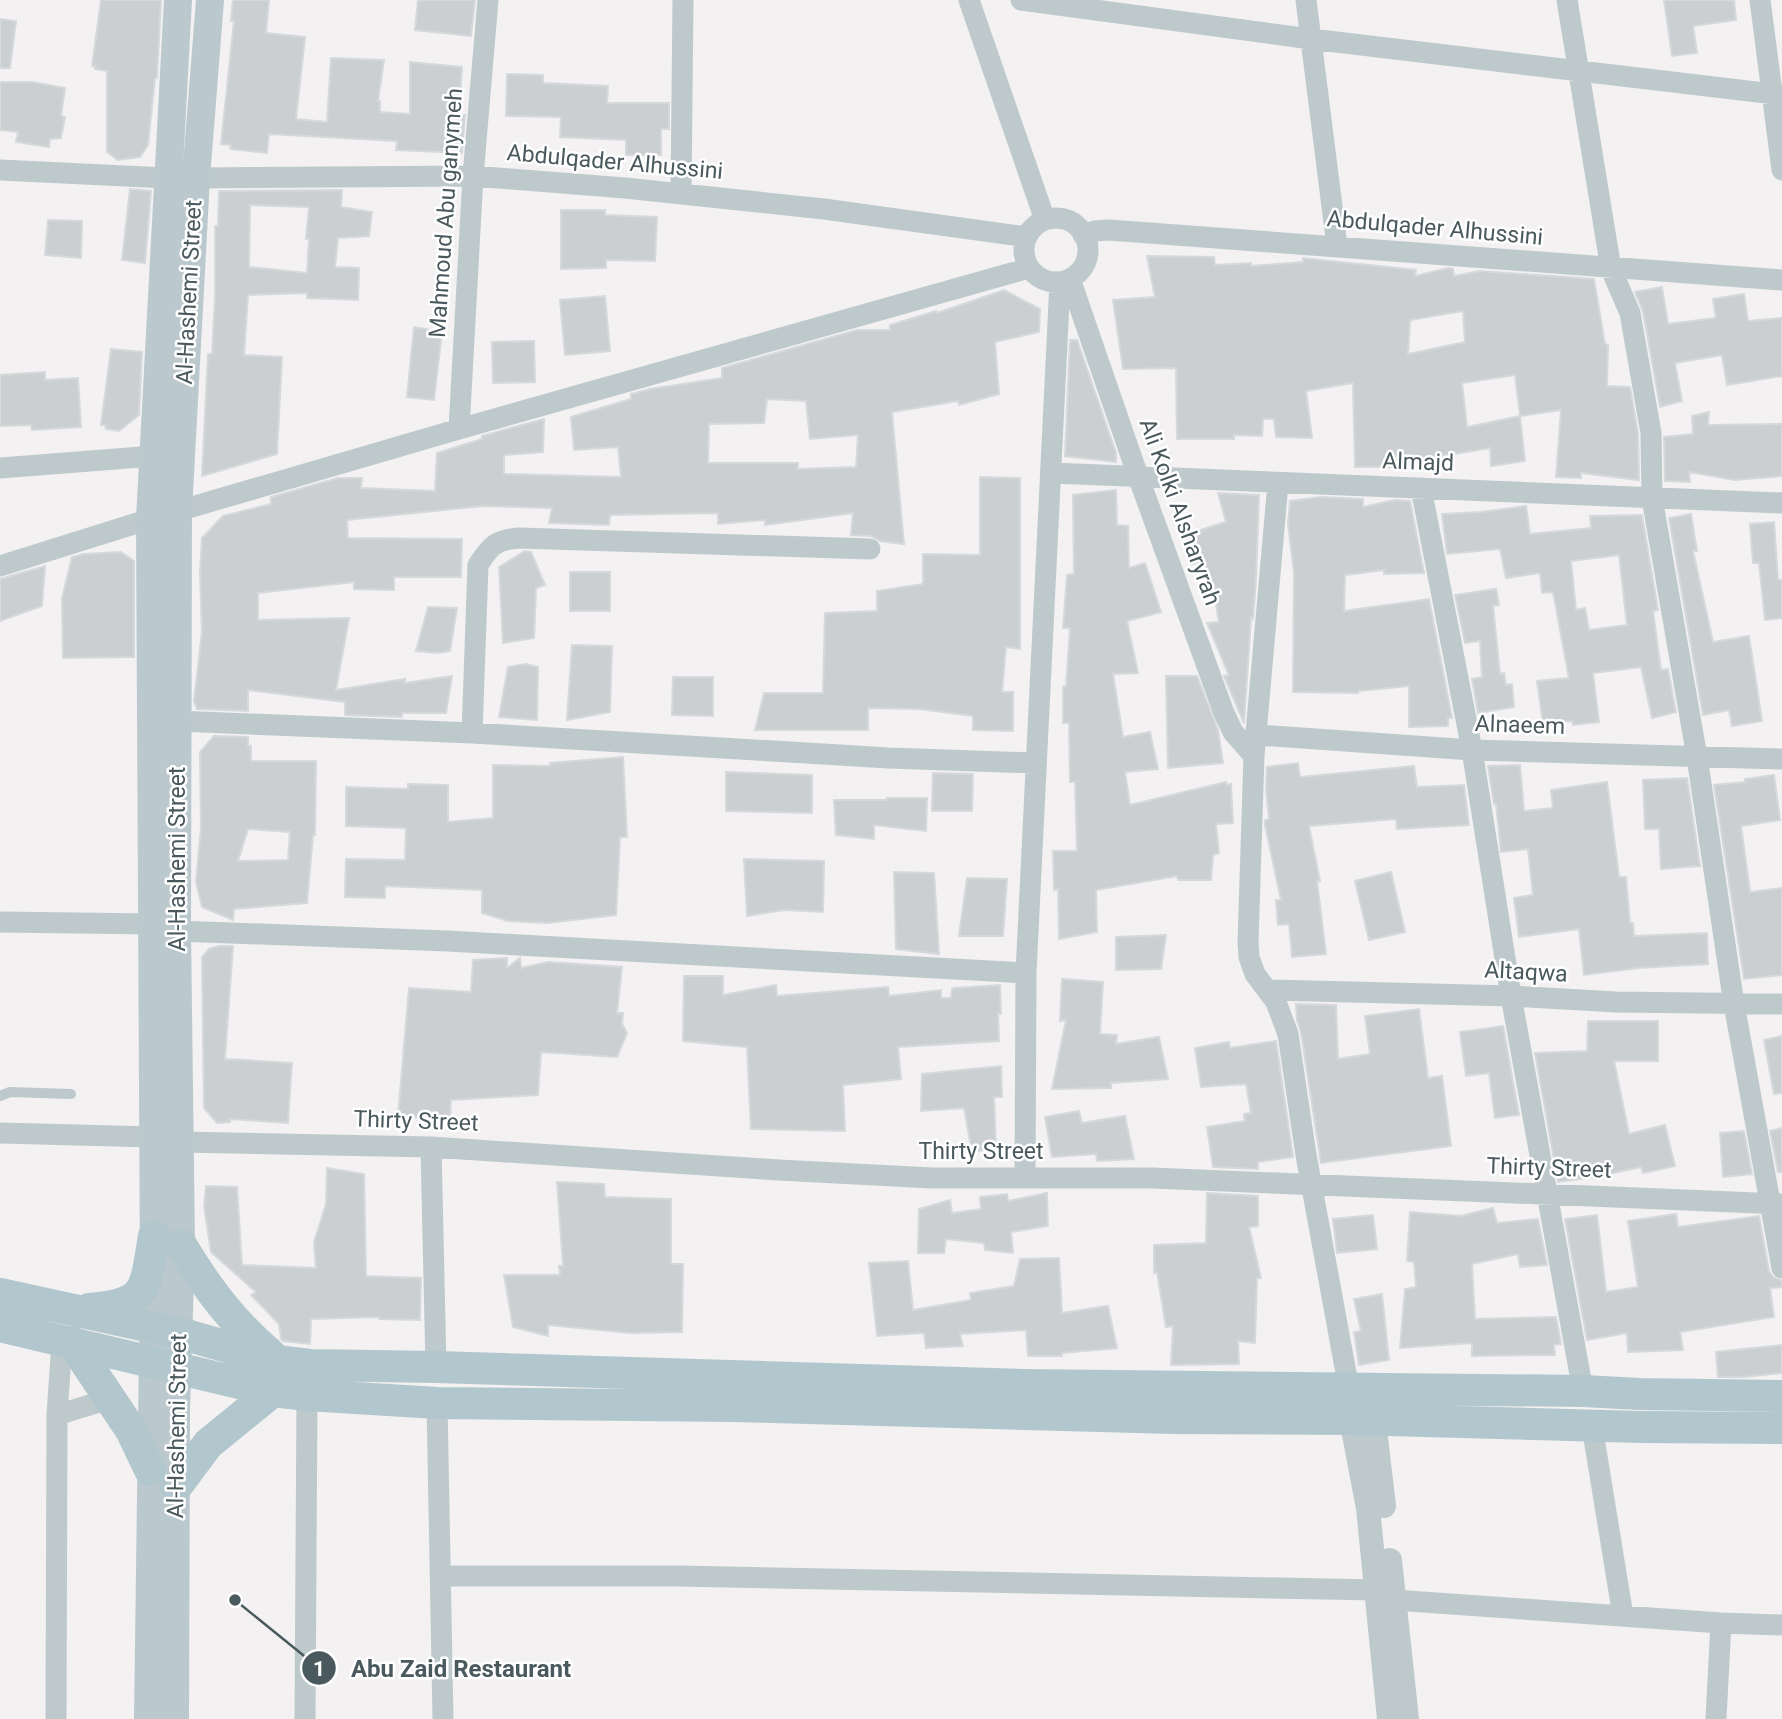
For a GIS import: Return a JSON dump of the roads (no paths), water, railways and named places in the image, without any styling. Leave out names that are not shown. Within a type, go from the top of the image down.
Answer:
[{"type":"main road","name":"Al-Hashemi Street","points":[[148,1719],[163,1478],[168,1240],[181,1142],[164,928],[150,519],[178,0]]},
{"type":"main road","name":"Al-Hashemi Street","points":[[168,1240],[153,1137],[177,721],[178,512],[195,178],[210,0]]},
{"type":"main road","points":[[150,519],[178,512]]},
{"type":"main road","points":[[74,1310],[115,1307],[128,1303],[139,1294],[168,1240],[246,1334],[275,1376]]},
{"type":"main road","points":[[0,1294],[166,1330],[275,1376],[307,1395],[438,1402],[851,1410],[1023,1399]]},
{"type":"main road","points":[[0,1326],[165,1365],[275,1376],[310,1365],[436,1367],[1023,1399],[1174,1418],[1358,1409],[1583,1391],[1782,1396]]},
{"type":"main road","points":[[67,1342],[163,1478],[208,1444],[275,1376]]},
{"type":"main road","points":[[1640,1394],[1640,1427]]},
{"type":"main road","points":[[1358,1409],[1592,1426],[1782,1428]]},
{"type":"main road","name":"Al-Hashemi Street","points":[[163,1478],[175,1719]]},
{"type":"street","name":"Mahmoud Abu ganymeh","points":[[459,429],[473,176],[488,0]]},
{"type":"street","points":[[681,194],[682,0]]},
{"type":"street","points":[[969,0],[1045,220]]},
{"type":"street","points":[[1021,0],[1311,39],[1777,95]]},
{"type":"street","points":[[1306,0],[1337,246]]},
{"type":"street","points":[[1567,0],[1611,269],[1630,313],[1651,433],[1652,498],[1697,757],[1734,1004],[1777,1204],[1782,1268]]},
{"type":"street","points":[[1760,0],[1777,95],[1782,170]]},
{"type":"street","points":[[0,170],[167,178]]},
{"type":"street","name":"Abdulqader Alhussini","points":[[195,178],[473,176],[824,209],[1027,237]]},
{"type":"street","points":[[1054,219],[1071,222],[1083,235],[1087,255],[1078,273],[1065,280],[1043,279],[1030,268],[1025,256],[1027,237],[1037,224],[1054,219]]},
{"type":"street","name":"Abdulqader Alhussini","points":[[1083,235],[1109,230],[1782,280]]},
{"type":"street","points":[[178,512],[459,429],[1030,268]]},
{"type":"street","points":[[1024,1177],[1026,973],[1035,763],[1065,280]]},
{"type":"street","name":"Ali Kolki Alsharyrah","points":[[1065,280],[1224,713],[1233,732],[1256,745]]},
{"type":"street","points":[[0,468],[153,456]]},
{"type":"street","name":"Almajd","points":[[1052,473],[1782,503]]},
{"type":"street","points":[[1278,483],[1256,745],[1248,942],[1255,974],[1268,990],[1289,1034],[1312,1186],[1358,1409],[1368,1508],[1407,1719]]},
{"type":"street","points":[[1421,488],[1472,750],[1510,996],[1583,1391]]},
{"type":"street","points":[[0,566],[150,519]]},
{"type":"street","points":[[472,733],[478,565],[487,550],[500,540],[519,538],[870,549]]},
{"type":"street","points":[[177,721],[472,733],[889,758],[1035,763]]},
{"type":"street","name":"Alnaeem","points":[[1256,745],[1782,759]]},
{"type":"street","points":[[0,922],[447,941],[1026,973]]},
{"type":"street","name":"Altaqwa","points":[[1268,990],[1510,996],[1616,1002],[1782,1004]]},
{"type":"street","points":[[0,1133],[153,1137]]},
{"type":"street","name":"Thirty Street","points":[[181,1142],[431,1147],[932,1178],[1152,1178],[1777,1204]]},
{"type":"street","points":[[431,1147],[436,1367]]},
{"type":"street","points":[[56,1719],[57,1415],[67,1342]]},
{"type":"street","points":[[305,1719],[307,1395]]},
{"type":"street","points":[[57,1415],[109,1399]]},
{"type":"street","points":[[438,1402],[443,1719]]},
{"type":"street","points":[[1592,1426],[1623,1616]]},
{"type":"street","points":[[440,1576],[678,1576],[1385,1595],[1623,1616],[1782,1625]]},
{"type":"street","points":[[1385,1595],[1389,1719]]},
{"type":"street","points":[[1716,1719],[1721,1623]]},
{"type":"lane","points":[[0,1096],[10,1092],[71,1094]]},
{"type":"place","name":"Abu Zaid Restaurant","points":[[235,1600]]}]
